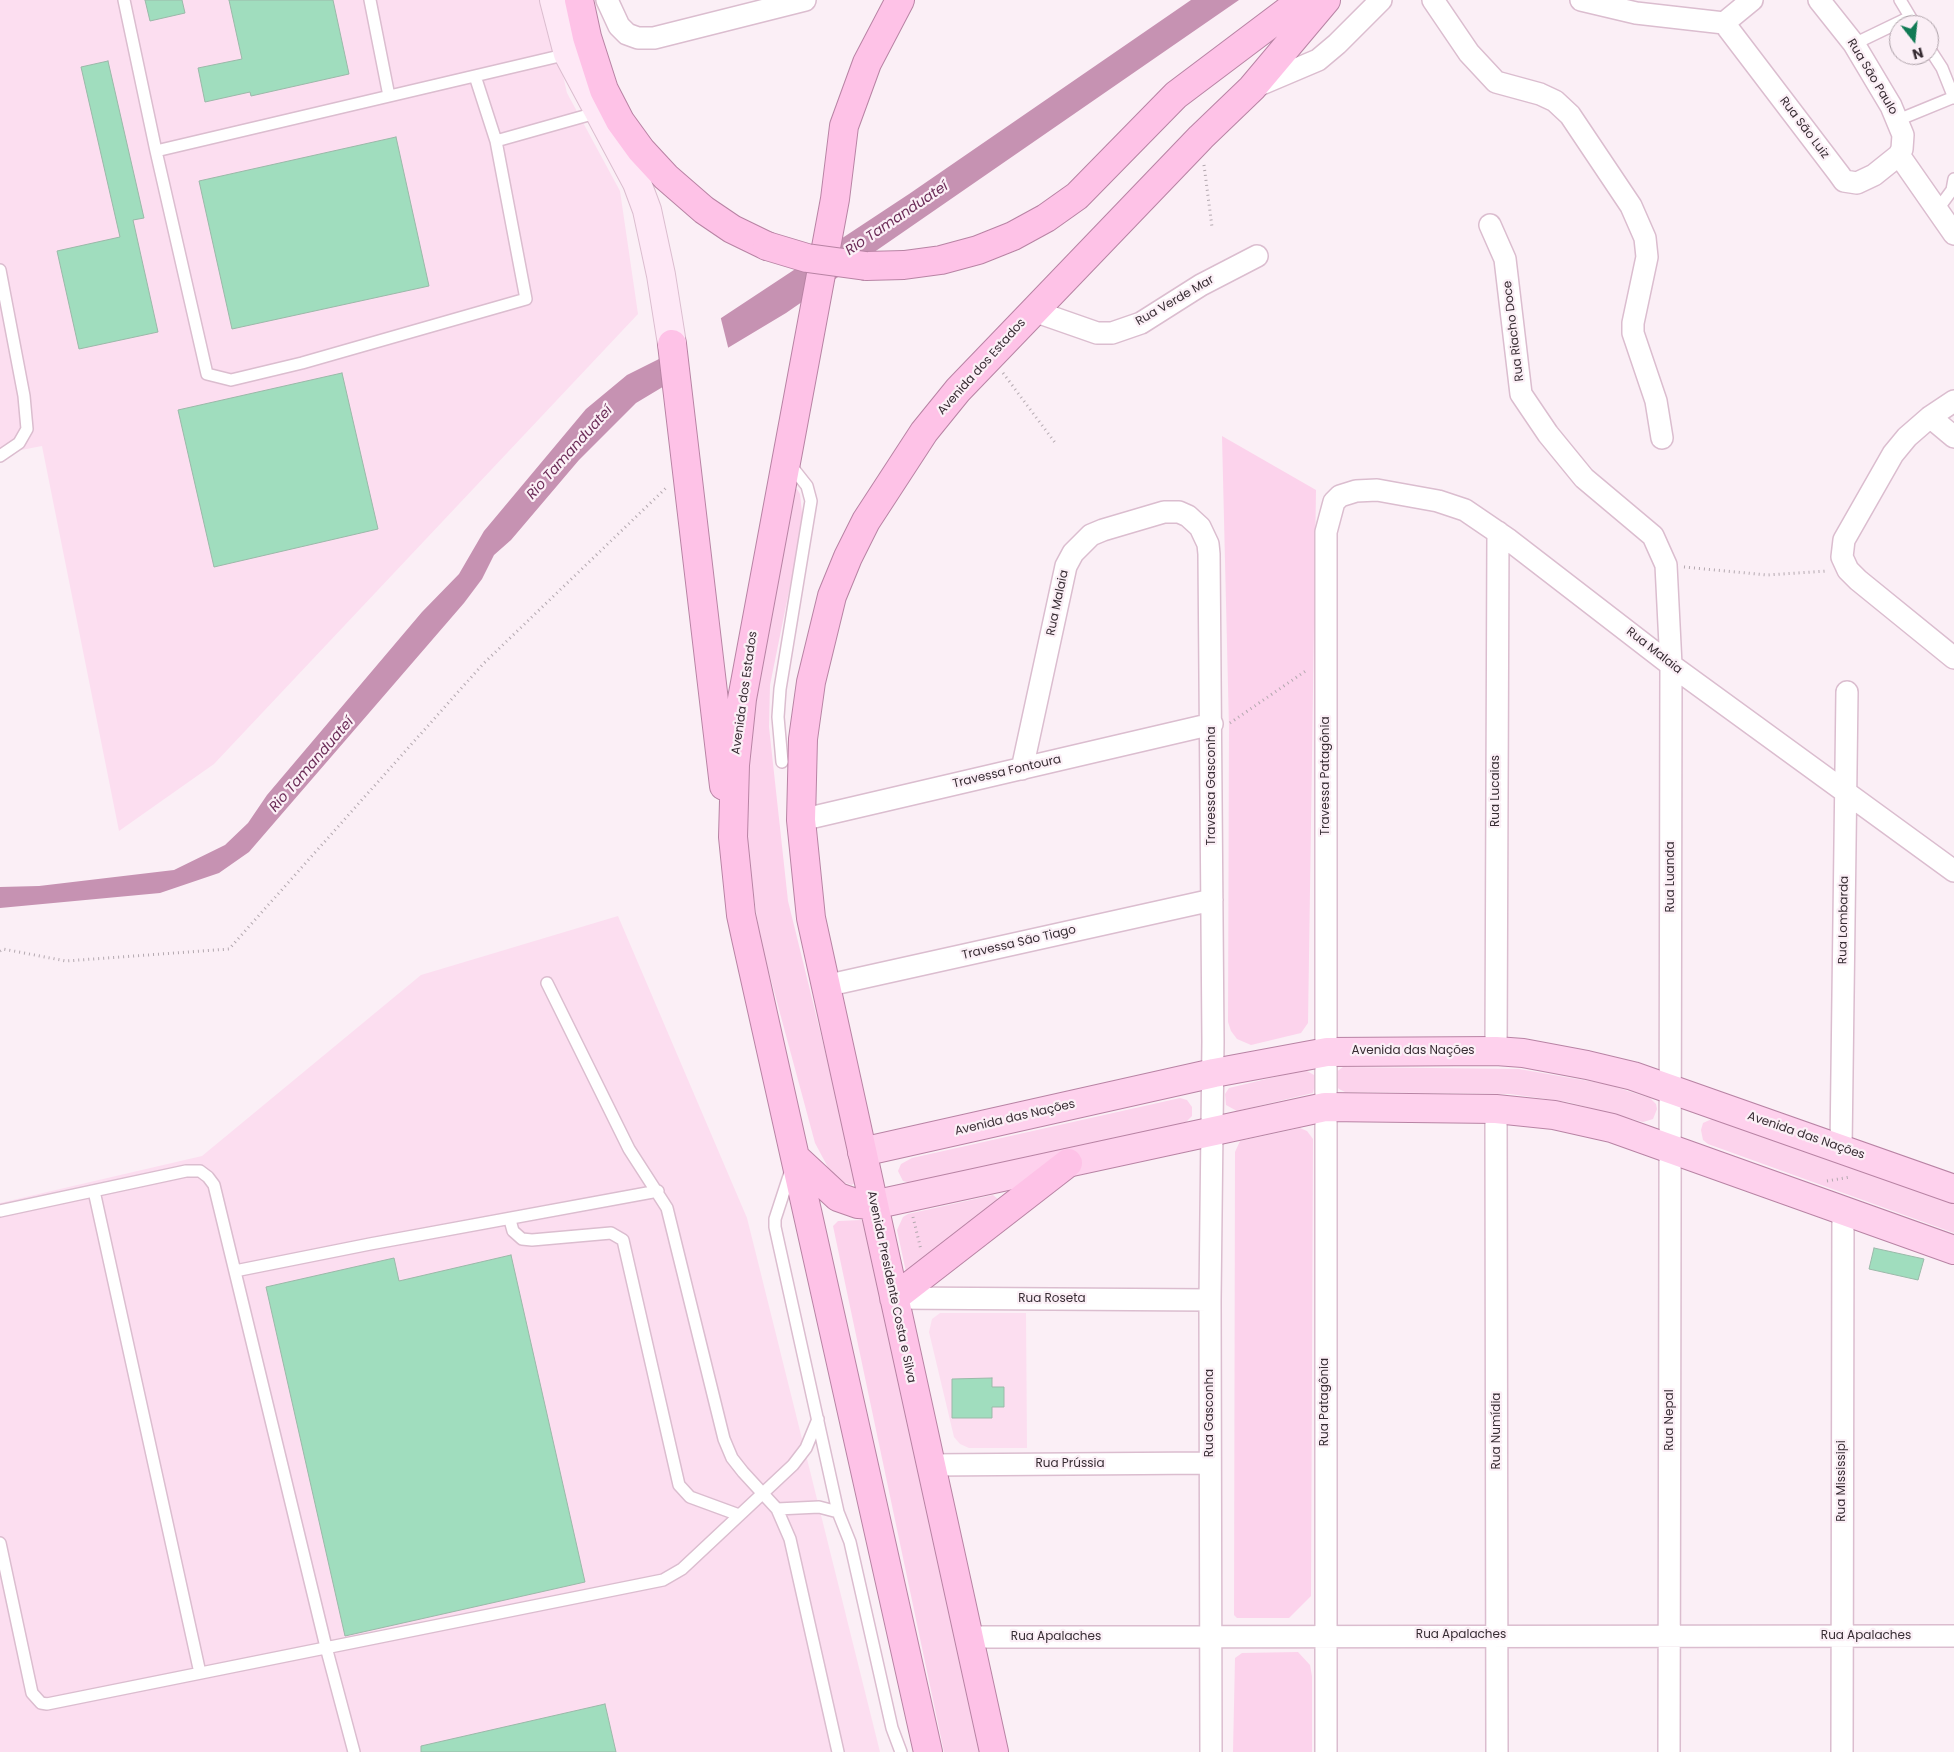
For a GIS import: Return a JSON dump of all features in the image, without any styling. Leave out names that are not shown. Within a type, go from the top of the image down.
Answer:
[{"type":"highway","points":[[579,0],[587,37],[604,90],[620,122],[641,150],[666,177],[704,210],[732,229],[767,246],[807,258],[866,266],[904,265],[942,260],[978,250],[1013,236],[1046,218],[1077,196],[1176,95],[1302,0]]},
{"type":"highway","name":"Avenida dos Estados","points":[[733,837],[735,765],[742,698],[835,198],[844,126],[867,63],[900,0]]},
{"type":"highway","name":"Avenida dos Estados","points":[[801,820],[803,739],[811,682],[832,596],[866,521],[894,476],[953,397],[990,356],[1201,137],[1252,88],[1326,0]]},
{"type":"highway","points":[[672,344],[688,468],[719,764],[733,837],[741,914],[928,1752]]},
{"type":"highway","name":"Avenida Presidente Costa e Silva","points":[[801,820],[811,918],[825,986],[994,1752]]},
{"type":"highway","points":[[796,1158],[838,1197],[858,1204],[873,1205]]},
{"type":"highway","points":[[894,1298],[1068,1163]]},
{"type":"main road","points":[[554,0],[568,54],[601,111],[637,183],[647,210],[661,276],[672,344]]},
{"type":"main road","name":"Avenida das Nações","points":[[862,1152],[1214,1073],[1326,1052],[1496,1051],[1523,1053],[1586,1065],[1670,1088],[1954,1189]]},
{"type":"main road","points":[[873,1205],[1325,1107],[1496,1109],[1580,1120],[1670,1148],[1954,1250]]},
{"type":"street","points":[[607,2],[619,26],[627,34],[638,38],[654,38],[805,0]]},
{"type":"street","points":[[1252,88],[1318,60],[1337,44],[1381,0]]},
{"type":"street","points":[[1433,0],[1469,53],[1496,82],[1540,94],[1555,101],[1570,115],[1631,206],[1645,238],[1647,257],[1633,323],[1633,333],[1656,401],[1662,438]]},
{"type":"street","points":[[1582,0],[1636,14],[1724,23],[1752,0]]},
{"type":"street","name":"Rua São Paulo","points":[[1818,0],[1854,44],[1898,120],[1904,143],[1900,155]]},
{"type":"street","name":"Rua São Luiz","points":[[1724,23],[1844,181],[1850,183],[1864,180],[1900,155]]},
{"type":"street","points":[[1900,155],[1954,234]]},
{"type":"street","name":"Rua Riacho Doce","points":[[1490,224],[1505,259],[1521,394],[1548,434],[1584,478],[1653,536],[1666,565]]},
{"type":"street","name":"Rua Verde Mar","points":[[1034,310],[1097,333],[1112,333],[1141,323],[1201,285],[1256,256]]},
{"type":"street","points":[[1954,402],[1930,417],[1907,437],[1893,454],[1851,526],[1842,550],[1842,557],[1848,570],[1954,658]]},
{"type":"street","points":[[1930,417],[1954,437]]},
{"type":"street","name":"Rua Malaia","points":[[1334,502],[1344,494],[1363,490],[1406,494],[1438,501],[1465,510],[1498,532],[1671,665],[1954,871]]},
{"type":"street","name":"Travessa Patagônia","points":[[1326,1052],[1326,532],[1334,502]]},
{"type":"street","name":"Rua Malaia","points":[[1022,769],[1066,566],[1073,553],[1091,535],[1102,530],[1164,512],[1179,512]]},
{"type":"street","name":"Travessa Gasconha","points":[[1179,512],[1188,516],[1200,527],[1208,544],[1212,724],[1214,1073]]},
{"type":"street","name":"Rua Lucaias","points":[[1496,1051],[1498,532]]},
{"type":"street","name":"Rua Luanda","points":[[1666,565],[1671,665],[1670,1088]]},
{"type":"street","name":"Rua Lombarda","points":[[1847,692],[1845,793],[1853,1152]]},
{"type":"street","name":"Travessa Fontoura","points":[[801,820],[1212,724]]},
{"type":"street","name":"Travessa São Tiago","points":[[825,986],[1212,900]]},
{"type":"street","name":"Rua Patagônia","points":[[1326,1052],[1326,1752]]},
{"type":"street","name":"Rua Gasconha","points":[[1211,1752],[1210,1300],[1211,1132],[1214,1073]]},
{"type":"street","name":"Rua Nepal","points":[[1669,1752],[1670,1088]]},
{"type":"street","name":"Rua Numídia","points":[[1496,1109],[1496,1752]]},
{"type":"street","name":"Rua Mississipi","points":[[1831,1205],[1842,1636],[1842,1752]]},
{"type":"street","name":"Rua Roseta","points":[[894,1298],[1210,1300]]},
{"type":"street","name":"Rua Prússia","points":[[930,1465],[1210,1463]]},
{"type":"street","name":"Rua Apalaches","points":[[969,1637],[1326,1635],[1954,1636]]},
{"type":"lane","points":[[124,0],[207,374],[232,380],[302,363],[526,299],[496,141],[475,76]]},
{"type":"lane","points":[[370,0],[389,96]]},
{"type":"lane","points":[[1900,0],[1909,15]]},
{"type":"lane","points":[[1854,44],[1889,30]]},
{"type":"lane","points":[[156,151],[568,54]]},
{"type":"lane","points":[[1898,120],[1954,97],[1939,63]]},
{"type":"lane","points":[[496,141],[601,111]]},
{"type":"lane","points":[[1938,209],[1952,190],[1954,179]]},
{"type":"lane","points":[[0,270],[24,396],[27,429],[19,443],[0,456]]},
{"type":"lane","points":[[782,762],[778,717],[780,689],[811,501],[807,486],[786,459]]},
{"type":"lane","points":[[547,983],[629,1150],[658,1191],[667,1208],[724,1439],[732,1458],[777,1509],[790,1539],[838,1752]]},
{"type":"lane","points":[[796,1158],[775,1219],[775,1227],[838,1512],[850,1542],[892,1728],[901,1752]]},
{"type":"lane","points":[[0,1211],[186,1171],[200,1171],[214,1185],[326,1647],[354,1752]]},
{"type":"lane","points":[[94,1191],[200,1673]]},
{"type":"lane","points":[[235,1272],[380,1242],[510,1220],[658,1191]]},
{"type":"lane","points":[[510,1220],[513,1230],[522,1239],[532,1240],[611,1233],[623,1240],[679,1485],[690,1497],[739,1515]]},
{"type":"lane","points":[[0,1547],[32,1693],[41,1703],[47,1704],[663,1580],[682,1569],[800,1456],[818,1419]]},
{"type":"lane","points":[[777,1509],[819,1507],[838,1512]]},
{"type":"path","points":[[1201,137],[1212,227]]},
{"type":"path","points":[[990,356],[1056,444]]},
{"type":"path","points":[[0,951],[3,949],[66,961],[229,950],[483,664],[688,468]]},
{"type":"path","points":[[1666,565],[1719,572],[1768,575],[1848,570]]},
{"type":"path","points":[[1212,724],[1229,724],[1313,666],[1326,661]]},
{"type":"path","points":[[1831,1205],[1825,1182],[1855,1176],[1853,1152]]},
{"type":"path","points":[[914,1197],[916,1209],[912,1218],[921,1250],[935,1266]]},
{"type":"shaded area","points":[[0,0],[546,0],[567,93],[620,191],[638,314],[214,764],[119,831],[42,446],[0,454]]},
{"type":"shaded area","points":[[1222,436],[1316,490],[1308,1023],[1301,1033],[1251,1045],[1237,1039],[1231,1031],[1228,1022],[1229,728]]},
{"type":"shaded area","points":[[794,489],[797,489],[800,494],[803,522],[770,685],[769,727],[788,901],[857,1181],[852,1185],[839,1181],[831,1173],[815,1143],[760,939],[748,855],[745,798],[754,698]]},
{"type":"shaded area","points":[[618,916],[747,1218],[880,1752],[0,1752],[0,1203],[202,1156],[421,975]]},
{"type":"shaded area","points":[[1343,1067],[1519,1069],[1606,1084],[1650,1098],[1656,1104],[1657,1109],[1653,1119],[1643,1122],[1568,1102],[1510,1094],[1345,1092],[1335,1084],[1335,1073]]},
{"type":"shaded area","points":[[1307,1071],[1314,1075],[1316,1079],[1313,1093],[1237,1111],[1226,1105],[1225,1094],[1229,1088]]},
{"type":"shaded area","points":[[1180,1098],[1187,1100],[1192,1107],[1192,1116],[1185,1123],[915,1184],[903,1181],[898,1171],[901,1164],[912,1158]]},
{"type":"shaded area","points":[[1712,1119],[1720,1120],[1954,1204],[1954,1233],[1708,1144],[1703,1140],[1701,1130],[1703,1123]]},
{"type":"shaded area","points":[[1300,1128],[1307,1131],[1313,1139],[1311,1596],[1289,1618],[1237,1618],[1234,1615],[1235,1152],[1240,1141]]},
{"type":"shaded area","points":[[993,1195],[999,1200],[906,1272],[897,1230],[903,1217],[908,1214]]},
{"type":"shaded area","points":[[838,1221],[864,1221],[980,1752],[944,1752],[833,1226]]},
{"type":"shaded area","points":[[940,1313],[1026,1313],[1027,1448],[969,1448],[960,1444],[954,1437],[929,1332],[932,1319]]},
{"type":"shaded area","points":[[1298,1652],[1310,1665],[1312,1676],[1312,1752],[1233,1752],[1235,1658],[1242,1653]]},
{"type":"water","name":"Rio Tamanduateí","points":[[1191,0],[1239,0],[786,313],[636,403],[579,460],[511,540],[494,555],[482,579],[464,603],[249,852],[219,873],[160,893],[0,908],[0,887],[39,886],[174,870],[225,845],[248,823],[267,795],[422,612],[459,574],[484,531],[586,409],[627,375],[659,359],[909,194]]},
{"type":"pier","points":[[720,315],[729,351],[667,389],[662,354]]},
{"type":"building","points":[[145,0],[182,0],[185,13],[150,21]]},
{"type":"building","points":[[229,0],[333,0],[349,74],[251,96],[250,92],[205,102],[198,68],[242,59]]},
{"type":"building","points":[[108,61],[144,218],[133,220],[158,332],[79,349],[57,251],[120,237],[81,67]]},
{"type":"building","points":[[396,137],[429,286],[232,329],[199,181]]},
{"type":"building","points":[[342,373],[378,529],[214,567],[178,410]]},
{"type":"building","points":[[1874,1248],[1924,1259],[1918,1280],[1869,1269]]},
{"type":"building","points":[[511,1255],[585,1582],[345,1636],[266,1287],[394,1258],[399,1281]]},
{"type":"building","points":[[992,1378],[992,1387],[1004,1387],[1004,1407],[992,1407],[992,1418],[952,1418],[952,1379]]},
{"type":"building","points":[[605,1704],[616,1752],[421,1752],[421,1746]]}]
